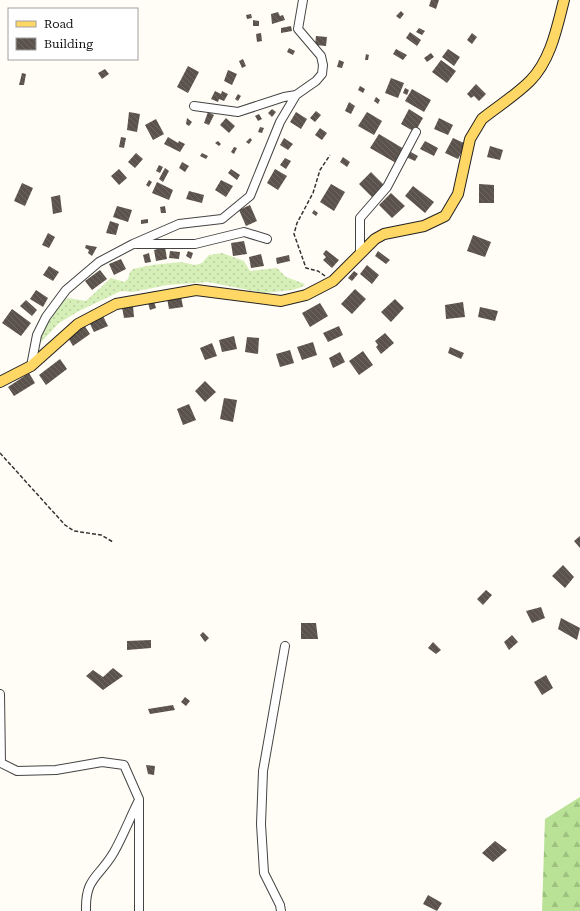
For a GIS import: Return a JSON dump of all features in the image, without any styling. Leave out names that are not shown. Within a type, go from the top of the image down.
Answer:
[{"type":"main road","points":[[0,382],[30,366],[78,324],[116,304],[196,290],[281,301],[306,295],[333,281],[375,239],[384,234],[424,226],[445,216],[458,194],[470,139],[476,127],[482,119],[530,81],[540,67],[554,38],[564,0]]},
{"type":"street","points":[[30,366],[37,335],[46,318],[66,290],[99,262],[133,244],[179,224],[222,219],[250,196],[280,122],[296,96],[316,81],[322,74],[323,65],[321,56],[298,28],[303,0]]},
{"type":"street","points":[[194,106],[238,112],[284,97],[296,96]]},
{"type":"street","points":[[360,254],[360,218],[387,187],[416,132]]},
{"type":"street","points":[[133,244],[195,244],[244,232],[267,239]]},
{"type":"street","points":[[281,911],[264,873],[261,824],[262,771],[285,646]]},
{"type":"street","points":[[0,694],[1,763],[17,772],[56,770],[102,762],[124,765],[139,799],[139,911]]},
{"type":"street","points":[[86,911],[86,896],[92,880],[108,862],[139,799]]},
{"type":"path","points":[[330,155],[320,170],[314,193],[297,223],[294,234],[306,268],[318,271],[333,281]]},
{"type":"path","points":[[0,453],[65,524],[74,531],[101,534],[113,542]]},
{"type":"green space","points":[[222,253],[244,261],[250,271],[277,268],[286,277],[305,284],[302,287],[292,290],[264,293],[208,282],[167,285],[133,292],[121,291],[79,311],[59,323],[41,342],[35,344],[62,301],[68,298],[86,301],[111,278],[124,282],[128,279],[130,272],[133,269],[152,265],[181,262],[195,265],[202,263],[209,255]]},
{"type":"green space","points":[[580,797],[580,911],[542,911],[545,819]]},
{"type":"building","points":[[431,0],[439,0],[436,9],[429,6]]},
{"type":"building","points":[[401,11],[404,14],[400,19],[396,16]]},
{"type":"building","points":[[278,12],[280,16],[283,15],[285,20],[272,24],[271,14]]},
{"type":"building","points":[[251,14],[252,18],[247,19],[246,15]]},
{"type":"building","points":[[253,20],[259,21],[259,26],[253,26]]},
{"type":"building","points":[[291,26],[292,31],[281,33],[281,28]]},
{"type":"building","points":[[419,28],[425,31],[422,35],[416,32]]},
{"type":"building","points":[[410,32],[421,40],[417,46],[406,38]]},
{"type":"building","points":[[261,33],[262,41],[257,42],[256,34]]},
{"type":"building","points":[[472,33],[477,37],[472,44],[467,40]]},
{"type":"building","points":[[316,36],[327,37],[326,46],[315,45]]},
{"type":"building","points":[[289,48],[295,51],[293,55],[287,52]]},
{"type":"building","points":[[396,49],[407,55],[403,60],[393,54]]},
{"type":"building","points":[[448,49],[460,57],[454,66],[442,57]]},
{"type":"building","points":[[431,53],[434,57],[427,62],[424,58]]},
{"type":"building","points":[[366,54],[369,55],[368,60],[365,60]]},
{"type":"building","points":[[243,59],[246,66],[242,68],[239,61]]},
{"type":"building","points":[[339,60],[344,62],[342,68],[337,67]]},
{"type":"building","points":[[441,60],[456,71],[447,83],[432,72]]},
{"type":"building","points":[[188,66],[199,72],[188,93],[177,87]]},
{"type":"building","points":[[105,69],[109,74],[102,79],[98,73]]},
{"type":"building","points":[[228,70],[237,74],[232,85],[224,81]]},
{"type":"building","points":[[22,73],[26,74],[24,85],[19,85]]},
{"type":"building","points":[[391,78],[404,83],[398,98],[385,93]]},
{"type":"building","points":[[476,84],[486,94],[479,101],[474,96],[471,98],[467,94]]},
{"type":"building","points":[[360,86],[365,89],[363,93],[358,90]]},
{"type":"building","points":[[405,88],[409,90],[407,95],[403,93]]},
{"type":"building","points":[[412,89],[431,100],[424,112],[405,101]]},
{"type":"building","points":[[215,91],[221,94],[222,91],[228,94],[224,101],[219,99],[218,102],[211,99]]},
{"type":"building","points":[[238,94],[241,96],[238,101],[235,99]]},
{"type":"building","points":[[376,97],[380,100],[378,104],[374,101]]},
{"type":"building","points":[[349,102],[355,106],[351,114],[345,111]]},
{"type":"building","points":[[272,109],[276,112],[272,117],[268,113]]},
{"type":"building","points":[[409,109],[423,118],[415,132],[401,124]]},
{"type":"building","points":[[316,111],[321,115],[315,122],[310,118]]},
{"type":"building","points":[[129,112],[140,114],[137,132],[127,130]]},
{"type":"building","points":[[208,112],[214,115],[209,125],[204,123]]},
{"type":"building","points":[[296,112],[307,119],[301,129],[290,122]]},
{"type":"building","points":[[367,112],[382,121],[374,135],[358,126]]},
{"type":"building","points":[[259,114],[262,119],[258,121],[255,116]]},
{"type":"building","points":[[187,118],[192,122],[189,126],[186,124]]},
{"type":"building","points":[[226,118],[235,126],[229,133],[220,125]]},
{"type":"building","points":[[439,118],[453,125],[448,135],[434,129]]},
{"type":"building","points":[[156,119],[164,134],[153,140],[145,125]]},
{"type":"building","points":[[260,127],[264,128],[262,133],[258,132]]},
{"type":"building","points":[[320,128],[327,133],[322,140],[315,135]]},
{"type":"building","points":[[379,134],[404,149],[396,163],[370,148]]},
{"type":"building","points":[[121,137],[126,138],[124,148],[119,147]]},
{"type":"building","points":[[168,137],[178,143],[179,141],[185,144],[180,152],[164,144]]},
{"type":"building","points":[[250,138],[252,140],[249,144],[246,142]]},
{"type":"building","points":[[284,138],[293,144],[288,150],[280,145]]},
{"type":"building","points":[[453,138],[466,144],[458,159],[445,153]]},
{"type":"building","points":[[218,141],[221,144],[219,146],[215,143]]},
{"type":"building","points":[[425,141],[438,148],[434,156],[420,149]]},
{"type":"building","points":[[490,146],[503,150],[500,160],[487,157]]},
{"type":"building","points":[[234,147],[237,148],[234,154],[231,152]]},
{"type":"building","points":[[409,151],[418,156],[415,161],[406,157]]},
{"type":"building","points":[[136,153],[143,159],[135,168],[128,162]]},
{"type":"building","points":[[202,153],[208,156],[206,159],[200,156]]},
{"type":"building","points":[[343,157],[350,162],[347,167],[340,162]]},
{"type":"building","points":[[285,158],[291,161],[286,169],[280,165]]},
{"type":"building","points":[[182,162],[189,166],[185,172],[179,168]]},
{"type":"building","points":[[159,165],[163,167],[160,173],[156,171]]},
{"type":"building","points":[[165,168],[169,171],[163,182],[159,179]]},
{"type":"building","points":[[119,169],[127,178],[119,185],[111,176]]},
{"type":"building","points":[[231,169],[240,175],[237,180],[228,173]]},
{"type":"building","points":[[275,169],[287,176],[278,190],[267,183]]},
{"type":"building","points":[[371,172],[385,186],[373,198],[359,184]]},
{"type":"building","points":[[149,180],[152,182],[149,187],[146,185]]},
{"type":"building","points":[[221,180],[233,186],[226,197],[215,190]]},
{"type":"building","points":[[157,182],[173,190],[169,200],[152,193]]},
{"type":"building","points":[[22,183],[33,188],[25,206],[14,201]]},
{"type":"building","points":[[331,184],[345,192],[334,211],[320,202]]},
{"type":"building","points":[[479,184],[494,185],[494,203],[479,203]]},
{"type":"building","points":[[413,186],[434,202],[425,213],[405,196]]},
{"type":"building","points":[[189,191],[204,195],[202,203],[186,199]]},
{"type":"building","points":[[391,193],[405,206],[392,218],[379,205]]},
{"type":"building","points":[[60,195],[62,212],[53,214],[51,197]]},
{"type":"building","points":[[250,205],[257,221],[246,226],[239,210]]},
{"type":"building","points":[[117,206],[132,210],[128,222],[113,217]]},
{"type":"building","points":[[165,206],[166,213],[161,213],[160,207]]},
{"type":"building","points":[[314,210],[318,213],[316,216],[312,213]]},
{"type":"building","points":[[148,219],[148,223],[141,224],[141,220]]},
{"type":"building","points":[[110,221],[119,224],[116,235],[106,233]]},
{"type":"building","points":[[48,233],[55,237],[49,248],[42,245]]},
{"type":"building","points":[[473,235],[491,242],[485,257],[467,251]]},
{"type":"building","points":[[244,241],[247,254],[233,256],[231,243]]},
{"type":"building","points":[[86,245],[97,247],[92,256],[88,253],[89,250],[85,248]]},
{"type":"building","points":[[165,247],[167,259],[156,261],[154,250]]},
{"type":"building","points":[[326,250],[339,260],[332,268],[323,260],[326,257],[323,254]]},
{"type":"building","points":[[170,251],[180,252],[179,259],[169,258]]},
{"type":"building","points":[[188,251],[193,253],[191,259],[186,256]]},
{"type":"building","points":[[378,251],[390,260],[386,264],[375,256]]},
{"type":"building","points":[[149,253],[151,262],[145,263],[143,255]]},
{"type":"building","points":[[261,254],[264,266],[251,268],[249,257]]},
{"type":"building","points":[[289,255],[290,261],[277,264],[276,258]]},
{"type":"building","points":[[121,259],[126,269],[114,275],[109,264]]},
{"type":"building","points":[[367,265],[379,275],[372,284],[360,274]]},
{"type":"building","points":[[49,266],[59,272],[53,281],[43,275]]},
{"type":"building","points":[[100,270],[107,279],[92,290],[85,281]]},
{"type":"building","points":[[354,271],[358,274],[352,281],[348,278]]},
{"type":"building","points":[[355,289],[366,299],[352,314],[341,304]]},
{"type":"building","points":[[36,290],[48,298],[43,307],[30,299]]},
{"type":"building","points":[[181,296],[183,307],[169,309],[167,298]]},
{"type":"building","points":[[395,299],[404,308],[391,322],[381,312]]},
{"type":"building","points":[[26,300],[37,310],[32,316],[20,306]]},
{"type":"building","points":[[154,301],[156,308],[150,310],[148,303]]},
{"type":"building","points":[[463,302],[465,317],[446,319],[445,305]]},
{"type":"building","points":[[320,303],[328,316],[310,327],[302,313]]},
{"type":"building","points":[[133,306],[134,317],[124,318],[122,307]]},
{"type":"building","points":[[480,307],[498,311],[495,321],[478,317]]},
{"type":"building","points":[[12,309],[31,323],[21,336],[2,323]]},
{"type":"building","points":[[103,316],[108,326],[94,332],[89,322]]},
{"type":"building","points":[[84,325],[90,334],[73,346],[67,336]]},
{"type":"building","points":[[339,326],[343,335],[328,342],[323,333]]},
{"type":"building","points":[[385,333],[394,343],[381,354],[376,347],[378,345],[375,341]]},
{"type":"building","points":[[234,336],[237,349],[222,352],[219,340]]},
{"type":"building","points":[[247,337],[259,338],[258,354],[245,352]]},
{"type":"building","points":[[313,342],[317,355],[302,360],[297,347]]},
{"type":"building","points":[[212,343],[217,356],[205,360],[200,348]]},
{"type":"building","points":[[450,347],[464,353],[461,359],[448,353]]},
{"type":"building","points":[[290,350],[294,363],[280,367],[276,354]]},
{"type":"building","points":[[363,351],[373,365],[359,375],[349,361]]},
{"type":"building","points":[[340,352],[345,362],[333,368],[329,358]]},
{"type":"building","points":[[60,359],[67,369],[46,385],[39,375]]},
{"type":"building","points":[[29,373],[35,383],[14,396],[8,387]]},
{"type":"building","points":[[205,381],[216,392],[205,402],[195,391]]},
{"type":"building","points":[[224,398],[237,400],[233,422],[220,419]]},
{"type":"building","points":[[189,404],[196,420],[183,425],[177,409]]},
{"type":"building","points":[[580,536],[580,548],[574,541]]},
{"type":"building","points":[[563,565],[574,577],[565,588],[552,576]]},
{"type":"building","points":[[486,590],[492,595],[483,605],[477,599]]},
{"type":"building","points":[[541,607],[545,618],[532,623],[526,611]]},
{"type":"building","points":[[561,618],[580,628],[577,640],[558,629]]},
{"type":"building","points":[[301,623],[316,623],[318,639],[301,639]]},
{"type":"building","points":[[203,632],[209,638],[205,642],[200,635]]},
{"type":"building","points":[[512,635],[518,642],[509,650],[504,642]]},
{"type":"building","points":[[151,640],[151,648],[127,650],[127,641]]},
{"type":"building","points":[[433,642],[441,650],[436,654],[428,648]]},
{"type":"building","points":[[113,668],[123,676],[103,690],[86,676],[93,670],[103,677]]},
{"type":"building","points":[[546,675],[553,688],[542,695],[534,682]]},
{"type":"building","points":[[185,697],[190,701],[186,706],[181,702]]},
{"type":"building","points":[[173,705],[175,710],[150,714],[148,709]]},
{"type":"building","points":[[146,765],[155,766],[154,775],[148,774]]},
{"type":"building","points":[[495,841],[507,850],[493,862],[482,853]]},
{"type":"building","points":[[428,895],[442,903],[437,911],[423,904]]}]
